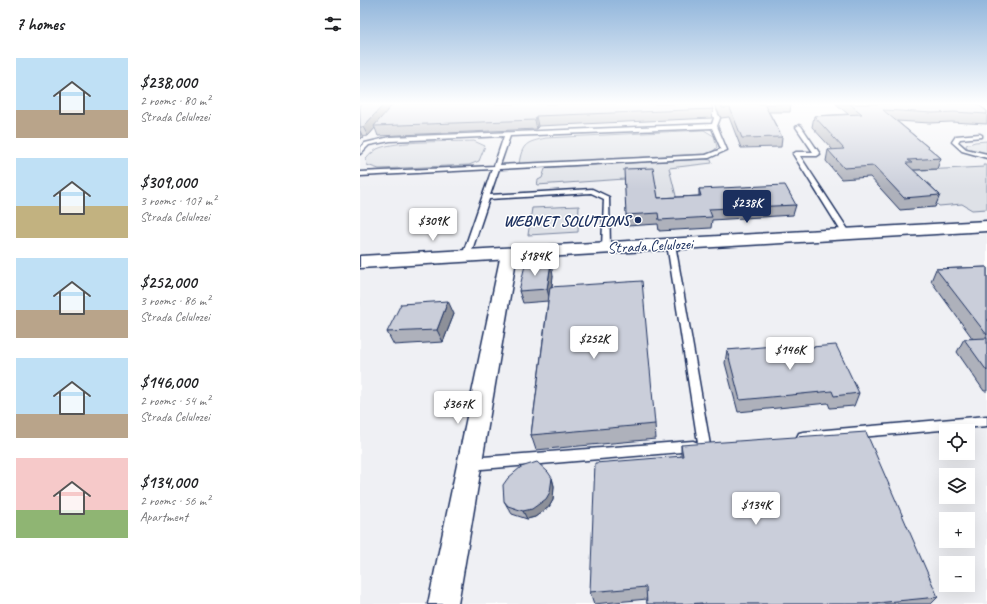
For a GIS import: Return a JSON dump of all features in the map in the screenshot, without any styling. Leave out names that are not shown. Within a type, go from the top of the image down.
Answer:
[{"type":"street","name":"Strada Celulozei","points":[[360,262],[987,226]]},
{"type":"street","points":[[443,604],[509,254]]},
{"type":"lane","points":[[368,144],[390,139],[572,132]]},
{"type":"lane","points":[[360,174],[494,169],[706,157],[724,150],[717,132]]},
{"type":"lane","points":[[802,132],[817,154],[796,154],[847,234]]},
{"type":"lane","points":[[360,152],[377,133]]},
{"type":"lane","points":[[466,256],[494,169],[507,135]]},
{"type":"lane","points":[[980,136],[958,137],[956,142],[964,150],[987,156]]},
{"type":"lane","points":[[485,197],[592,191],[607,198],[606,247]]},
{"type":"lane","points":[[469,464],[708,445],[671,244]]},
{"type":"lane","points":[[791,438],[987,422]]},
{"type":"shaded area","points":[[360,132],[987,132],[987,604],[360,604]]},
{"type":"shaded area","points":[[661,132],[708,132],[714,136],[717,147],[712,153],[705,154],[519,164],[520,157],[526,145],[530,142],[546,138]]},
{"type":"shaded area","points":[[474,141],[485,146],[479,161],[469,165],[379,169],[367,165],[366,159],[368,156],[377,149],[386,146],[410,143]]},
{"type":"shaded area","points":[[987,141],[987,154],[967,148],[966,145],[975,142]]},
{"type":"shaded area","points":[[705,159],[711,160],[712,163],[669,168],[677,200],[658,209],[625,179],[537,185],[538,180],[542,178],[545,169],[551,167]]},
{"type":"shaded area","points":[[983,165],[987,165],[987,209],[972,210],[962,204],[939,206],[904,171],[984,167]]},
{"type":"shaded area","points":[[579,206],[578,232],[528,235],[532,208]]},
{"type":"building","points":[[740,132],[779,132],[782,137],[742,138]]},
{"type":"building","points":[[829,132],[910,132],[941,158],[908,160],[912,163],[906,163],[940,195],[904,198],[874,166],[844,168],[828,150],[844,149]]},
{"type":"building","points":[[653,168],[658,198],[701,196],[699,189],[785,185],[796,205],[709,209],[712,217],[659,220],[658,213],[626,215],[624,169]]},
{"type":"building","points":[[551,263],[547,289],[519,291],[525,265]]},
{"type":"building","points":[[987,267],[987,335],[936,269]]},
{"type":"building","points":[[642,281],[655,424],[531,435],[550,287]]},
{"type":"building","points":[[448,301],[437,330],[387,332],[401,304]]},
{"type":"building","points":[[987,338],[987,371],[964,339]]},
{"type":"building","points":[[797,344],[799,348],[836,345],[859,393],[834,396],[832,391],[740,400],[727,350]]},
{"type":"building","points":[[866,432],[938,597],[866,604],[647,604],[646,587],[590,592],[595,463],[683,456],[681,445]]},
{"type":"building","points":[[537,462],[552,478],[550,492],[546,499],[532,509],[523,511],[508,506],[504,501],[503,485],[508,478],[521,467]]},
{"type":"place","name":"WEBNET SOLUTIONS","points":[[638,220]]}]
